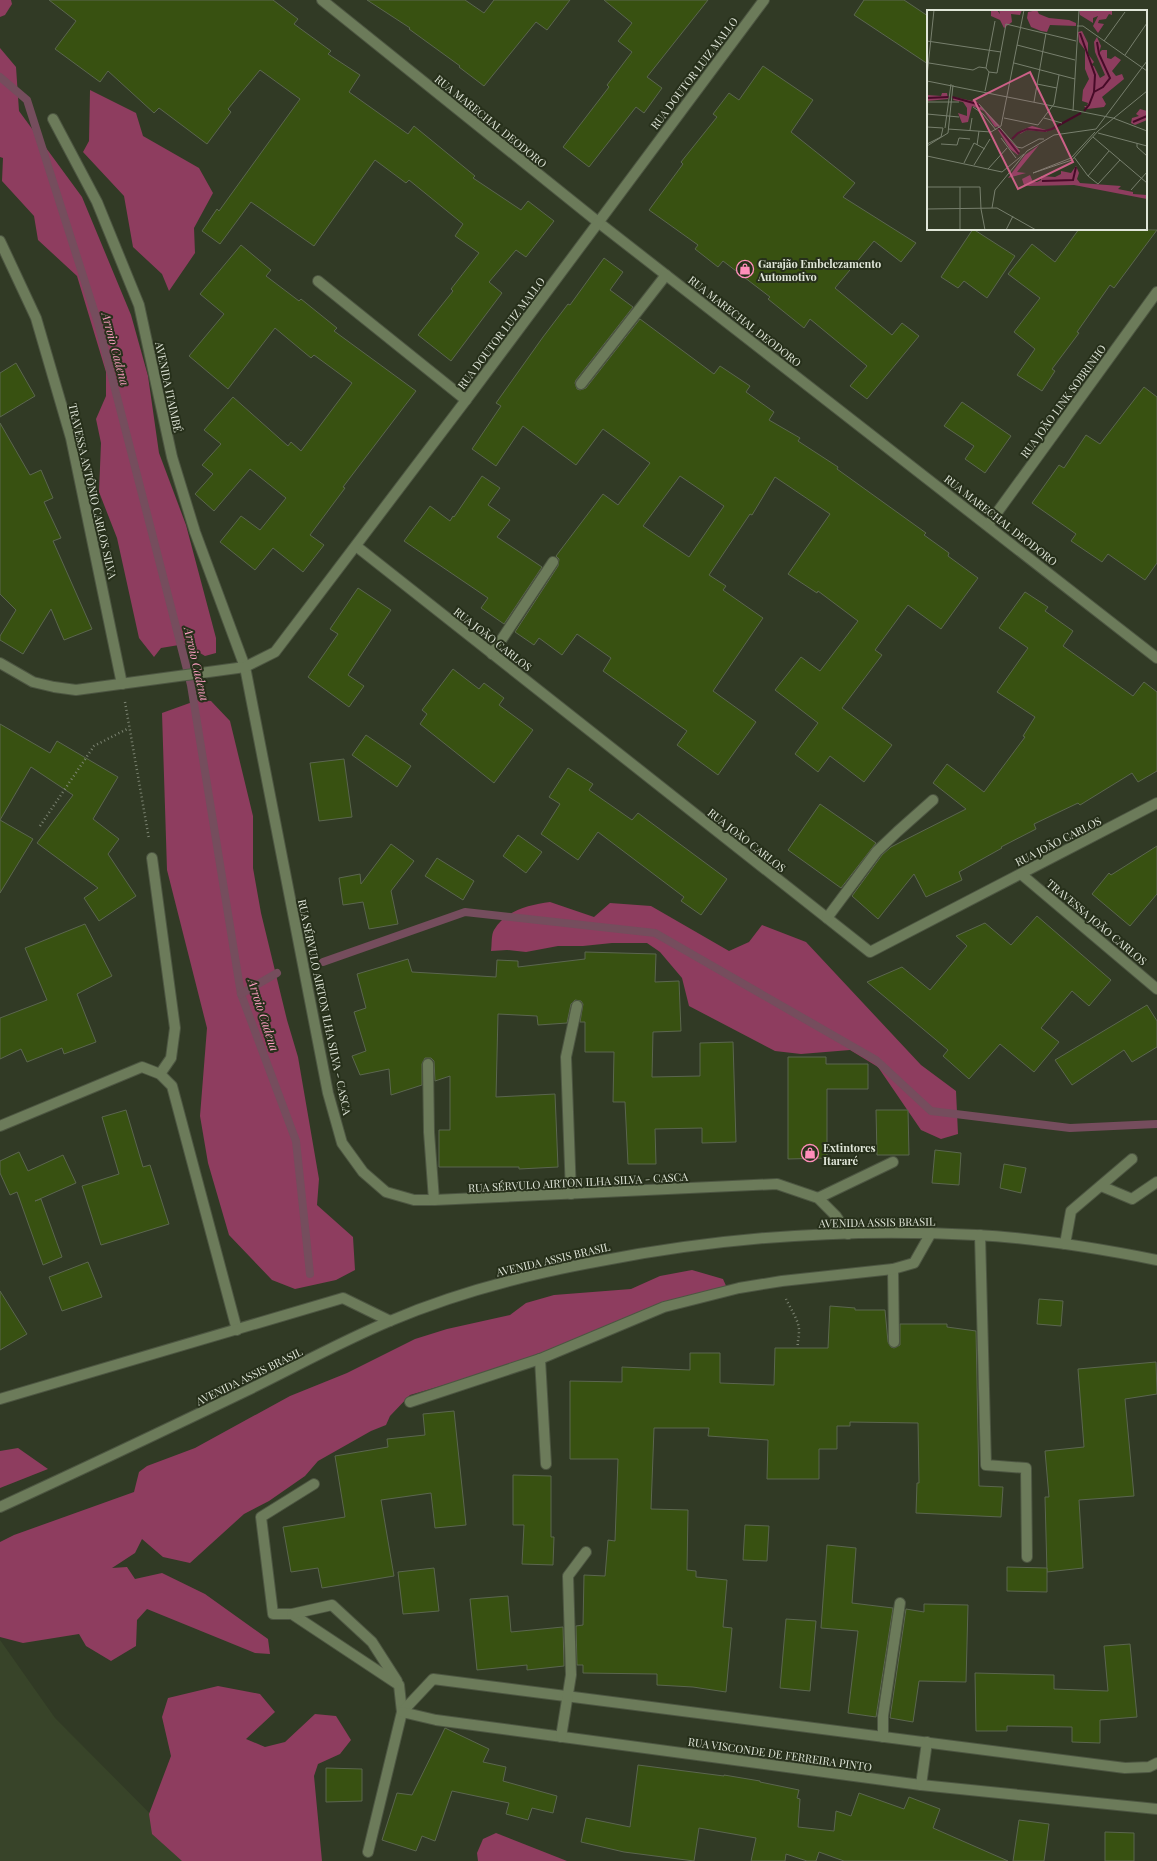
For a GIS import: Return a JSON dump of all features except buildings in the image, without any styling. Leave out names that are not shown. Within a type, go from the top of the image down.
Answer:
[{"type":"street","name":"RUA MARECHAL DEODORO","points":[[322,0],[598,222],[1157,658]]},
{"type":"street","name":"RUA DOUTOR LUIZ MALLO","points":[[0,662],[33,682],[76,690],[245,667],[276,652],[764,0]]},
{"type":"street","name":"AVENIDA ITAIMBÉ","points":[[53,119],[97,202],[139,305],[172,457],[195,532],[245,667]]},
{"type":"street","name":"TRAVESSA ANTÔNIO CARLOS SILVA","points":[[0,242],[36,318],[71,438],[122,684]]},
{"type":"street","points":[[581,384],[666,275]]},
{"type":"street","points":[[318,281],[466,400]]},
{"type":"street","name":"RUA JOÃO LINK SOBRINHO","points":[[988,525],[1157,292]]},
{"type":"street","name":"RUA JOÃO CARLOS","points":[[356,546],[870,952],[1157,803]]},
{"type":"street","points":[[492,654],[553,562]]},
{"type":"street","name":"RUA SÉRVULO AIRTON ILHA SILVA - CASCA","points":[[245,667],[328,1094],[342,1143],[363,1172],[386,1192],[414,1200],[777,1184],[818,1198],[836,1216],[848,1234]]},
{"type":"street","points":[[827,918],[877,851],[934,800]]},
{"type":"street","points":[[152,858],[175,1028],[171,1058],[160,1074]]},
{"type":"street","name":"TRAVESSA JOÃO CARLOS","points":[[1021,874],[1157,989]]},
{"type":"street","points":[[571,1194],[566,1057],[577,1006]]},
{"type":"street","points":[[428,1064],[429,1132],[434,1200]]},
{"type":"street","points":[[0,1126],[142,1067],[160,1074],[172,1086],[237,1330]]},
{"type":"street","points":[[1065,1244],[1071,1211],[1132,1159]]},
{"type":"street","points":[[818,1198],[893,1162]]},
{"type":"street","points":[[1100,1186],[1132,1199],[1157,1182]]},
{"type":"street","points":[[410,1402],[540,1359],[664,1307],[739,1288],[782,1281],[893,1269],[914,1263],[930,1233]]},
{"type":"street","name":"AVENIDA ASSIS BRASIL","points":[[0,1507],[156,1434],[390,1321],[471,1292],[537,1273],[656,1250],[756,1239],[848,1234],[930,1233],[980,1235],[1065,1244],[1157,1260]]},
{"type":"street","points":[[980,1235],[986,1465],[1026,1468],[1027,1557]]},
{"type":"street","points":[[893,1269],[894,1342]]},
{"type":"street","points":[[0,1400],[343,1298],[390,1321]]},
{"type":"street","points":[[540,1359],[546,1464]]},
{"type":"street","points":[[314,1484],[261,1517],[273,1614],[292,1614],[332,1605],[372,1642],[399,1685],[402,1712],[368,1852]]},
{"type":"street","points":[[561,1737],[571,1676],[568,1576],[586,1552]]},
{"type":"street","points":[[883,1737],[883,1716],[900,1603]]},
{"type":"street","points":[[292,1614],[399,1685]]},
{"type":"street","points":[[402,1712],[434,1679],[1125,1768],[1149,1767],[1157,1763]]},
{"type":"street","name":"RUA VISCONDE DE FERREIRA PINTO","points":[[402,1712],[436,1720],[920,1786],[1157,1809]]},
{"type":"street","points":[[920,1786],[928,1742]]},
{"type":"path","points":[[122,684],[152,858]]},
{"type":"path","points":[[40,826],[94,746],[129,728]]},
{"type":"path","points":[[782,1281],[785,1298],[797,1322],[799,1332],[797,1341],[798,1348]]},
{"type":"shaded area","points":[[0,0],[11,0],[12,4],[5,15],[0,17]]},
{"type":"shaded area","points":[[0,48],[16,67],[19,111],[82,197],[131,315],[148,376],[159,453],[186,525],[216,638],[216,653],[205,656],[185,644],[161,648],[154,657],[139,638],[117,538],[99,492],[101,443],[96,419],[106,396],[106,372],[77,276],[38,240],[34,216],[2,181],[3,158],[0,157]]},
{"type":"shaded area","points":[[90,90],[136,113],[143,136],[199,168],[213,193],[194,228],[195,253],[169,291],[162,274],[133,247],[124,196],[83,152],[89,141]]},
{"type":"shaded area","points":[[198,700],[211,701],[230,721],[253,816],[253,868],[261,913],[287,1020],[298,1057],[319,1179],[317,1205],[353,1237],[355,1270],[336,1280],[295,1289],[272,1280],[229,1235],[208,1163],[200,1116],[207,1028],[167,870],[162,713]]},
{"type":"shaded area","points":[[550,902],[594,917],[610,903],[651,906],[729,951],[749,942],[762,925],[806,942],[921,1065],[956,1091],[958,1134],[941,1139],[921,1130],[878,1067],[850,1050],[801,1054],[775,1051],[689,1006],[682,978],[660,952],[647,943],[558,946],[526,952],[507,950],[491,951],[494,930],[499,923],[511,913],[526,907]]},
{"type":"shaded area","points":[[692,1270],[723,1279],[727,1288],[576,1346],[410,1395],[390,1416],[386,1425],[371,1431],[318,1461],[305,1476],[269,1501],[244,1514],[190,1563],[163,1557],[142,1539],[135,1553],[112,1568],[127,1567],[135,1579],[162,1573],[205,1594],[268,1639],[270,1654],[255,1653],[147,1609],[137,1620],[136,1646],[111,1661],[86,1646],[79,1634],[23,1643],[0,1637],[0,1542],[14,1535],[134,1492],[139,1472],[147,1466],[195,1448],[290,1396],[347,1373],[415,1339],[447,1329],[510,1315],[526,1303],[554,1295],[631,1289],[660,1276]]},
{"type":"shaded area","points":[[18,1448],[48,1469],[0,1488],[0,1451]]},
{"type":"shaded area","points":[[0,1640],[55,1718],[190,1854],[201,1861],[0,1861]]},
{"type":"shaded area","points":[[218,1686],[260,1694],[275,1712],[246,1739],[265,1747],[285,1742],[315,1714],[336,1716],[351,1740],[340,1754],[318,1764],[314,1776],[322,1861],[182,1861],[152,1834],[149,1814],[171,1756],[162,1717],[168,1698]]},
{"type":"shaded area","points":[[496,1833],[567,1861],[478,1861],[477,1853],[483,1839]]},
{"type":"waterway","name":"Arroio Cadena","points":[[0,77],[27,100],[98,323],[191,685],[241,994],[296,1141],[310,1274]]},
{"type":"waterway","points":[[323,962],[465,912],[655,933],[876,1060],[931,1111],[1070,1128],[1157,1124]]},
{"type":"waterway","points":[[241,994],[277,973]]},
{"type":"place","name":"Garajão Embelezamento Automotivo","points":[[745,269]]},
{"type":"place","name":"Extintores Itararé","points":[[810,1153]]}]
